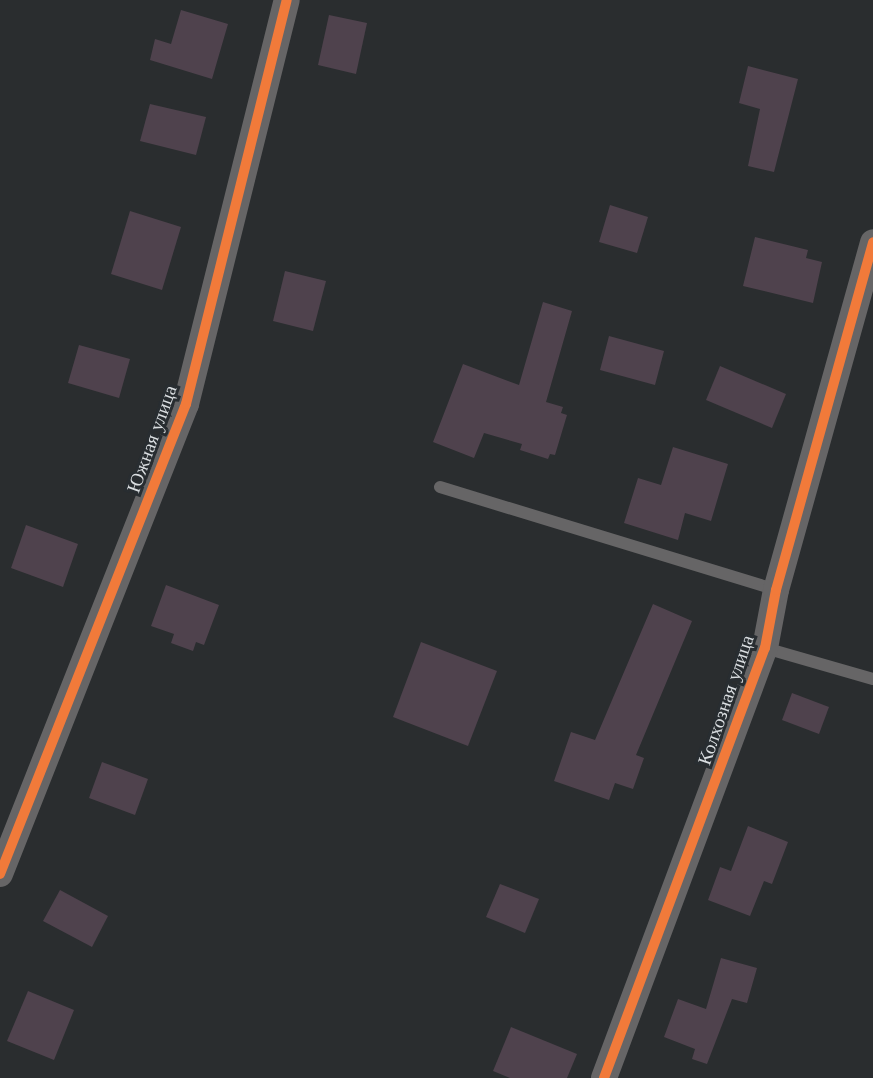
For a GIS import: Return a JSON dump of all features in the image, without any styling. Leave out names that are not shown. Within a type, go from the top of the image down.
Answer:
[{"type":"street","name":"Южная улица","points":[[0,874],[186,404],[287,0]]},
{"type":"street","name":"Колхозная улица","points":[[604,1078],[765,648],[776,590],[873,242]]},
{"type":"lane","points":[[440,487],[776,590]]},
{"type":"lane","points":[[765,648],[873,680]]},
{"type":"building","points":[[181,10],[228,24],[212,79],[150,60],[155,39],[171,44]]},
{"type":"building","points":[[329,15],[367,23],[356,74],[318,65]]},
{"type":"building","points":[[748,66],[798,79],[774,172],[748,166],[760,109],[739,103]]},
{"type":"building","points":[[150,104],[206,117],[196,155],[140,141]]},
{"type":"building","points":[[610,205],[648,217],[637,253],[599,242]]},
{"type":"building","points":[[130,211],[181,227],[162,290],[111,274]]},
{"type":"building","points":[[755,237],[808,250],[806,258],[822,262],[813,303],[743,286]]},
{"type":"building","points":[[285,271],[326,281],[313,331],[273,321]]},
{"type":"building","points":[[543,302],[572,311],[546,402],[563,407],[561,413],[567,415],[555,455],[550,454],[548,459],[520,450],[522,444],[484,433],[474,458],[433,442],[463,364],[519,385]]},
{"type":"building","points":[[609,336],[664,351],[655,385],[600,370]]},
{"type":"building","points":[[79,345],[130,359],[119,398],[68,383]]},
{"type":"building","points":[[720,366],[786,394],[772,428],[706,400]]},
{"type":"building","points":[[673,447],[728,464],[711,521],[685,513],[678,540],[624,523],[638,478],[661,485]]},
{"type":"building","points":[[26,525],[78,544],[63,587],[11,568]]},
{"type":"building","points":[[166,585],[219,605],[204,645],[196,642],[193,651],[171,643],[174,634],[151,626]]},
{"type":"building","points":[[653,604],[692,621],[636,755],[644,758],[633,789],[615,783],[609,800],[554,781],[571,732],[595,740]]},
{"type":"building","points":[[421,642],[497,671],[468,746],[393,717]]},
{"type":"building","points":[[792,693],[829,707],[819,734],[782,720]]},
{"type":"building","points":[[102,762],[148,779],[135,815],[89,798]]},
{"type":"building","points":[[748,826],[788,842],[772,884],[764,881],[750,916],[708,900],[720,867],[731,871]]},
{"type":"building","points":[[500,884],[539,899],[525,933],[486,917]]},
{"type":"building","points":[[60,890],[108,916],[92,947],[43,921]]},
{"type":"building","points":[[721,958],[757,968],[747,1003],[732,999],[707,1064],[692,1059],[695,1049],[664,1037],[678,999],[706,1009]]},
{"type":"building","points":[[28,991],[74,1010],[54,1060],[7,1041]]},
{"type":"building","points":[[511,1027],[577,1054],[567,1078],[510,1078],[493,1071]]},
{"type":"cycle path","points":[[0,874],[186,404],[287,0]]},
{"type":"cycle path","points":[[604,1078],[765,648],[776,590],[873,242]]}]
